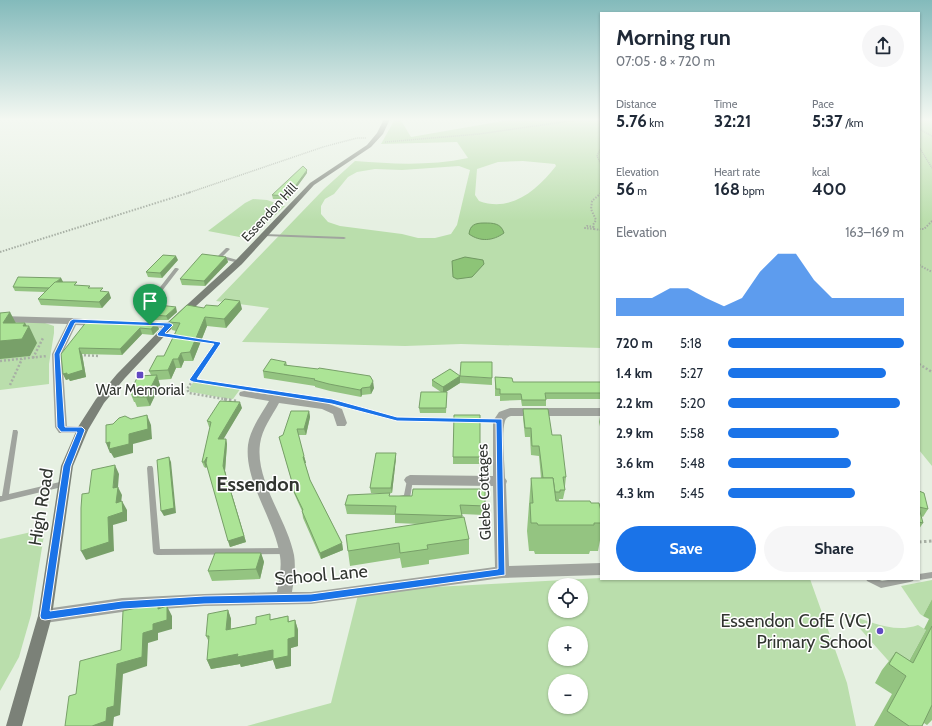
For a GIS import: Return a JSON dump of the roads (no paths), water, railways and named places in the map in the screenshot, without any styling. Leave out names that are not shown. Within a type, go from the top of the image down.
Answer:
[{"type":"main road","name":"Essendon Hill","points":[[170,325],[239,262],[312,184],[360,153]]},
{"type":"main road","name":"High Road","points":[[14,726],[45,616],[67,466],[82,430],[100,401],[121,376],[170,325]]},
{"type":"street","points":[[0,319],[73,321],[112,324]]},
{"type":"street","points":[[73,321],[57,354],[61,427],[63,430],[82,430]]},
{"type":"street","points":[[131,324],[170,325]]},
{"type":"street","points":[[245,391],[276,399],[324,406],[338,412],[341,423]]},
{"type":"street","points":[[276,399],[261,426],[254,445],[256,466],[286,551],[287,575],[283,599]]},
{"type":"street","name":"Glebe Cottages","points":[[502,572],[498,430],[503,414],[510,412],[600,412]]},
{"type":"street","points":[[410,480],[500,481]]},
{"type":"street","name":"School Lane","points":[[45,616],[122,605],[204,600],[311,598],[502,572],[600,569]]},
{"type":"lane","points":[[265,235],[344,238]]},
{"type":"lane","points":[[228,249],[220,257],[239,262]]},
{"type":"lane","points":[[150,325],[151,314],[165,298],[159,291],[177,269]]},
{"type":"lane","points":[[15,432],[3,498],[64,484]]},
{"type":"lane","points":[[150,468],[157,552],[286,551]]},
{"type":"lane","points":[[392,498],[407,498],[410,480]]},
{"type":"lane","points":[[920,577],[932,575]]},
{"type":"lane","points":[[872,580],[880,585],[905,580]]},
{"type":"place","name":"War Memorial","points":[[140,375]]},
{"type":"place","name":"Essendon CofE (VC) Primary School","points":[[880,631]]},
{"type":"district","name":"Essendon","points":[[258,484]]}]
